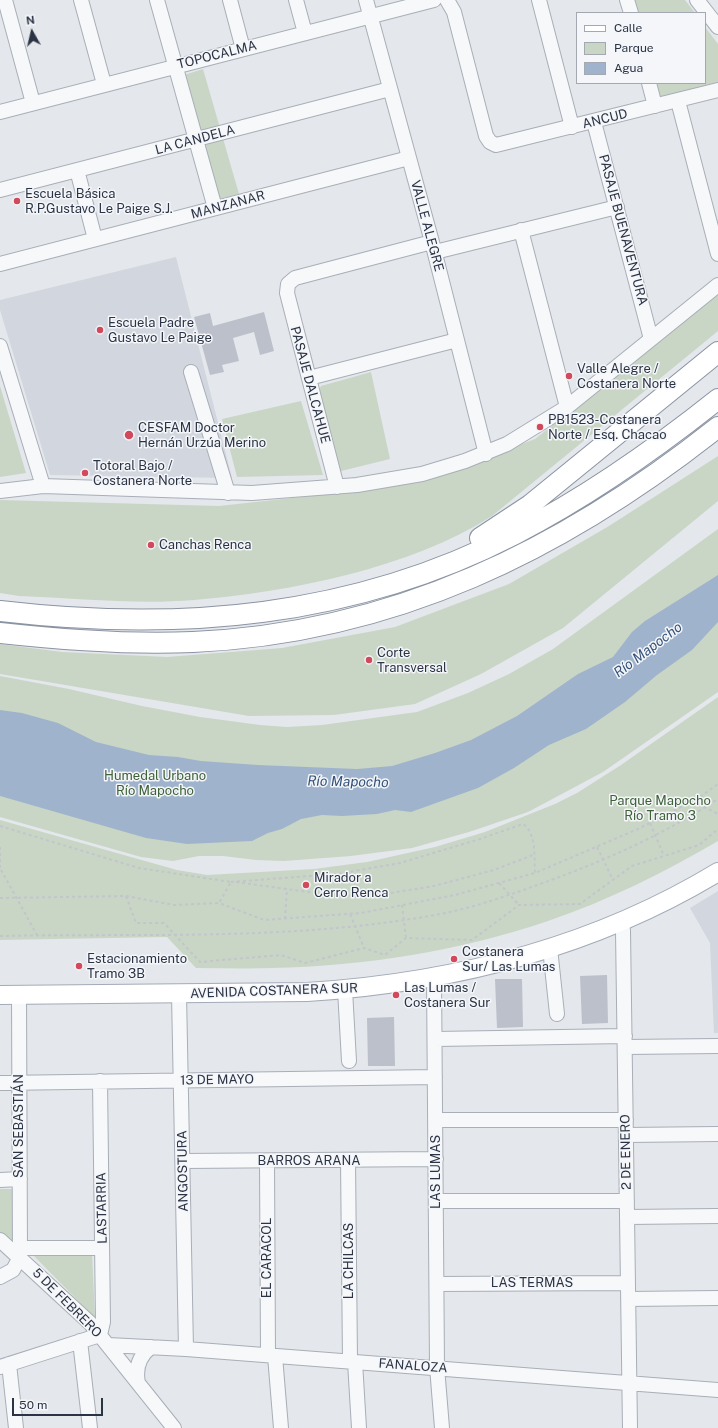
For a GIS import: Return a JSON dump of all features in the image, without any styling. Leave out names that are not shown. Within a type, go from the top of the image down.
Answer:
[{"type":"highway","points":[[412,577],[489,533],[518,514],[718,352]]},
{"type":"highway","points":[[0,611],[95,619],[208,619],[264,613],[314,604],[368,591],[412,577],[498,542],[565,507],[652,449],[718,399]]},
{"type":"highway","points":[[0,633],[96,642],[194,642],[275,633],[374,612],[449,588],[514,560],[566,532],[617,501],[663,469],[718,427]]},
{"type":"highway","points":[[663,469],[718,439]]},
{"type":"main road","name":"AVENIDA COSTANERA SUR","points":[[0,995],[307,992],[345,990],[434,977],[499,963],[550,948],[622,921],[718,872]]},
{"type":"street","points":[[5,0],[34,103]]},
{"type":"street","points":[[80,0],[104,84]]},
{"type":"street","points":[[157,0],[215,208]]},
{"type":"street","points":[[230,0],[243,49]]},
{"type":"street","points":[[296,0],[305,33]]},
{"type":"street","name":"VALLE ALEGRE","points":[[366,0],[433,247],[486,454]]},
{"type":"street","name":"TOPOCALMA","points":[[0,112],[175,65],[434,0]]},
{"type":"street","name":"ANCUD","points":[[447,0],[454,12],[486,136],[493,144],[499,146],[718,90]]},
{"type":"street","points":[[539,0],[572,127]]},
{"type":"street","points":[[627,0],[631,12]]},
{"type":"street","points":[[697,0],[718,27]]},
{"type":"street","points":[[649,84],[655,106]]},
{"type":"street","name":"LA CANDELA","points":[[0,190],[390,89]]},
{"type":"street","points":[[678,100],[718,254]]},
{"type":"street","name":"PASAJE BUENAVENTURA","points":[[594,122],[651,339]]},
{"type":"street","name":"MANZANAR","points":[[0,264],[409,158]]},
{"type":"street","points":[[76,170],[95,239]]},
{"type":"street","points":[[433,247],[521,230],[617,206]]},
{"type":"street","points":[[521,230],[567,408]]},
{"type":"street","name":"PASAJE DALCAHUE","points":[[337,487],[286,293],[288,284],[295,278],[433,247]]},
{"type":"street","points":[[0,491],[43,486],[228,493],[286,492],[337,487],[422,474],[452,466],[486,454],[531,430],[567,408],[718,286]]},
{"type":"street","points":[[309,378],[457,340]]},
{"type":"street","points":[[0,346],[43,486]]},
{"type":"street","points":[[191,372],[228,493]]},
{"type":"street","name":"2 DE ENERO","points":[[622,921],[624,931],[630,1428]]},
{"type":"street","points":[[550,948],[557,1014]]},
{"type":"street","name":"LAS LUMAS","points":[[434,977],[437,1368],[442,1428]]},
{"type":"street","points":[[345,990],[349,1061]]},
{"type":"street","name":"ANGOSTURA","points":[[179,994],[182,1081],[186,1349]]},
{"type":"street","name":"SAN SEBASTIÁN","points":[[19,995],[20,1253]]},
{"type":"street","points":[[435,1040],[625,1041],[718,1046]]},
{"type":"street","name":"13 DE MAYO","points":[[0,1083],[435,1077]]},
{"type":"street","name":"LASTARRIA","points":[[100,1081],[104,1340]]},
{"type":"street","points":[[435,1120],[626,1120]]},
{"type":"street","points":[[626,1135],[718,1134]]},
{"type":"street","name":"LA CHILCAS","points":[[348,1160],[353,1361],[359,1428]]},
{"type":"street","name":"BARROS ARANA","points":[[183,1162],[436,1160]]},
{"type":"street","name":"EL CARACOL","points":[[267,1161],[271,1355],[281,1428]]},
{"type":"street","points":[[0,1180],[20,1179]]},
{"type":"street","points":[[436,1201],[627,1201]]},
{"type":"street","points":[[627,1217],[718,1216]]},
{"type":"street","name":"5 DE FEBRERO","points":[[0,1240],[20,1253],[77,1310],[104,1340],[174,1428]]},
{"type":"street","points":[[0,1277],[13,1270],[20,1253],[102,1248]]},
{"type":"street","name":"LAS TERMAS","points":[[437,1284],[628,1283]]},
{"type":"street","points":[[628,1299],[718,1298]]},
{"type":"street","name":"FANALOZA","points":[[4,1366],[80,1341],[104,1340],[151,1347],[353,1361],[718,1390]]},
{"type":"street","points":[[80,1341],[90,1428]]},
{"type":"street","points":[[138,1383],[137,1368],[139,1362],[151,1347]]},
{"type":"street","points":[[4,1366],[16,1428]]},
{"type":"path","points":[[0,898],[126,896],[174,906],[219,904],[264,920],[350,914],[455,895],[535,873],[650,823],[693,800],[718,784]]},
{"type":"path","points":[[0,936],[230,934],[355,927],[430,916],[511,895],[603,860],[656,835],[718,799]]},
{"type":"path","points":[[693,800],[718,814]]},
{"type":"path","points":[[650,823],[664,856]]},
{"type":"path","points":[[231,882],[337,874],[400,863],[480,839],[523,824],[528,828],[531,835],[535,873]]},
{"type":"path","points":[[0,826],[139,868],[330,895],[372,896],[434,886],[494,870],[533,855]]},
{"type":"path","points":[[126,896],[136,923],[164,923],[200,962],[281,955],[305,963],[364,948],[385,956],[406,938],[472,940],[519,905],[580,904],[632,866],[699,844],[718,829]]},
{"type":"path","points":[[0,847],[0,870],[37,935]]},
{"type":"path","points":[[597,847],[613,880]]},
{"type":"path","points":[[219,904],[231,882]]},
{"type":"path","points":[[499,883],[519,905]]},
{"type":"path","points":[[285,919],[287,889]]},
{"type":"path","points":[[402,905],[406,938]]},
{"type":"path","points":[[350,914],[364,948]]},
{"type":"shaded area","points":[[176,257],[232,478],[50,475],[0,310],[0,300]]},
{"type":"shaded area","points":[[718,891],[718,1033],[714,1033],[710,943],[690,908]]},
{"type":"green space","points":[[635,0],[685,0],[694,12],[638,12]]},
{"type":"green space","points":[[706,28],[718,44],[718,82],[660,97],[656,84],[706,84]]},
{"type":"green space","points":[[203,69],[239,194],[219,199],[184,75]]},
{"type":"green space","points":[[718,289],[718,331],[492,516],[460,534],[424,550],[387,563],[309,584],[270,591],[194,600],[150,602],[106,601],[19,596],[0,593],[0,500],[219,506],[347,492],[449,472],[535,439],[625,368]]},
{"type":"green space","points":[[371,372],[390,459],[337,472],[317,394],[321,386]]},
{"type":"green space","points":[[0,386],[26,473],[0,477]]},
{"type":"green space","points":[[301,401],[323,475],[237,477],[222,419]]},
{"type":"green space","points":[[718,456],[718,501],[563,628],[481,674],[415,704],[334,715],[249,716],[0,674],[0,644],[62,652],[167,657],[282,648],[395,627],[509,584],[609,526]]},
{"type":"green space","name":"Humedal Urbano Río Mapocho","points":[[718,529],[718,692],[603,772],[528,812],[469,832],[412,848],[351,856],[284,861],[256,860],[223,856],[199,856],[173,861],[141,857],[0,817],[0,676],[200,717],[260,725],[287,727],[322,725],[417,712],[468,693],[509,674],[553,649]]},
{"type":"green space","name":"Parque Mapocho Río Tramo 3","points":[[718,697],[718,841],[677,864],[614,895],[548,921],[515,932],[447,949],[377,960],[307,967],[196,968],[167,937],[0,940],[0,820],[177,870],[207,875],[314,869],[367,862],[435,847],[485,832],[555,804],[577,793],[621,765]]},
{"type":"green space","points":[[0,1189],[12,1189],[12,1245],[0,1233]]},
{"type":"green space","points":[[92,1252],[95,1318],[32,1254]]},
{"type":"water","name":"Río Mapocho","points":[[718,575],[718,622],[692,650],[657,675],[625,702],[586,729],[549,745],[514,768],[478,788],[411,812],[395,810],[377,814],[342,816],[322,815],[301,819],[282,829],[268,833],[252,841],[187,844],[146,838],[0,796],[0,710],[22,713],[58,723],[96,742],[149,755],[178,757],[201,761],[357,769],[392,766],[435,753],[471,740],[517,716],[578,674],[613,657],[632,632],[645,621]]},
{"type":"building","points":[[264,312],[274,351],[260,355],[254,332],[233,338],[239,361],[222,365],[224,372],[210,375],[194,317],[210,313],[213,326]]},
{"type":"building","points":[[607,975],[608,1023],[582,1024],[580,976]]},
{"type":"building","points":[[495,979],[522,979],[523,1027],[497,1028]]},
{"type":"building","points":[[394,1017],[395,1066],[368,1066],[367,1018]]},
{"type":"place","name":"Escuela Básica R.P.Gustavo Le Paige S.J.","points":[[17,201]]},
{"type":"place","name":"Escuela Padre Gustavo Le Paige","points":[[100,330]]},
{"type":"place","name":"Valle Alegre / Costanera Norte","points":[[569,376]]},
{"type":"place","name":"PB1523-Costanera Norte / Esq. Chacao","points":[[540,427]]},
{"type":"place","name":"CESFAM Doctor Hernán Urzúa Merino","points":[[129,435]]},
{"type":"place","name":"Totoral Bajo / Costanera Norte","points":[[85,473]]},
{"type":"place","name":"Canchas Renca","points":[[151,545]]},
{"type":"place","name":"Corte Transversal","points":[[369,660]]},
{"type":"place","name":"Mirador a Cerro Renca","points":[[306,885]]},
{"type":"place","name":"Costanera Sur/ Las Lumas","points":[[454,959]]},
{"type":"place","name":"Estacionamiento Tramo 3B","points":[[79,966]]},
{"type":"place","name":"Las Lumas / Costanera Sur","points":[[396,995]]}]
